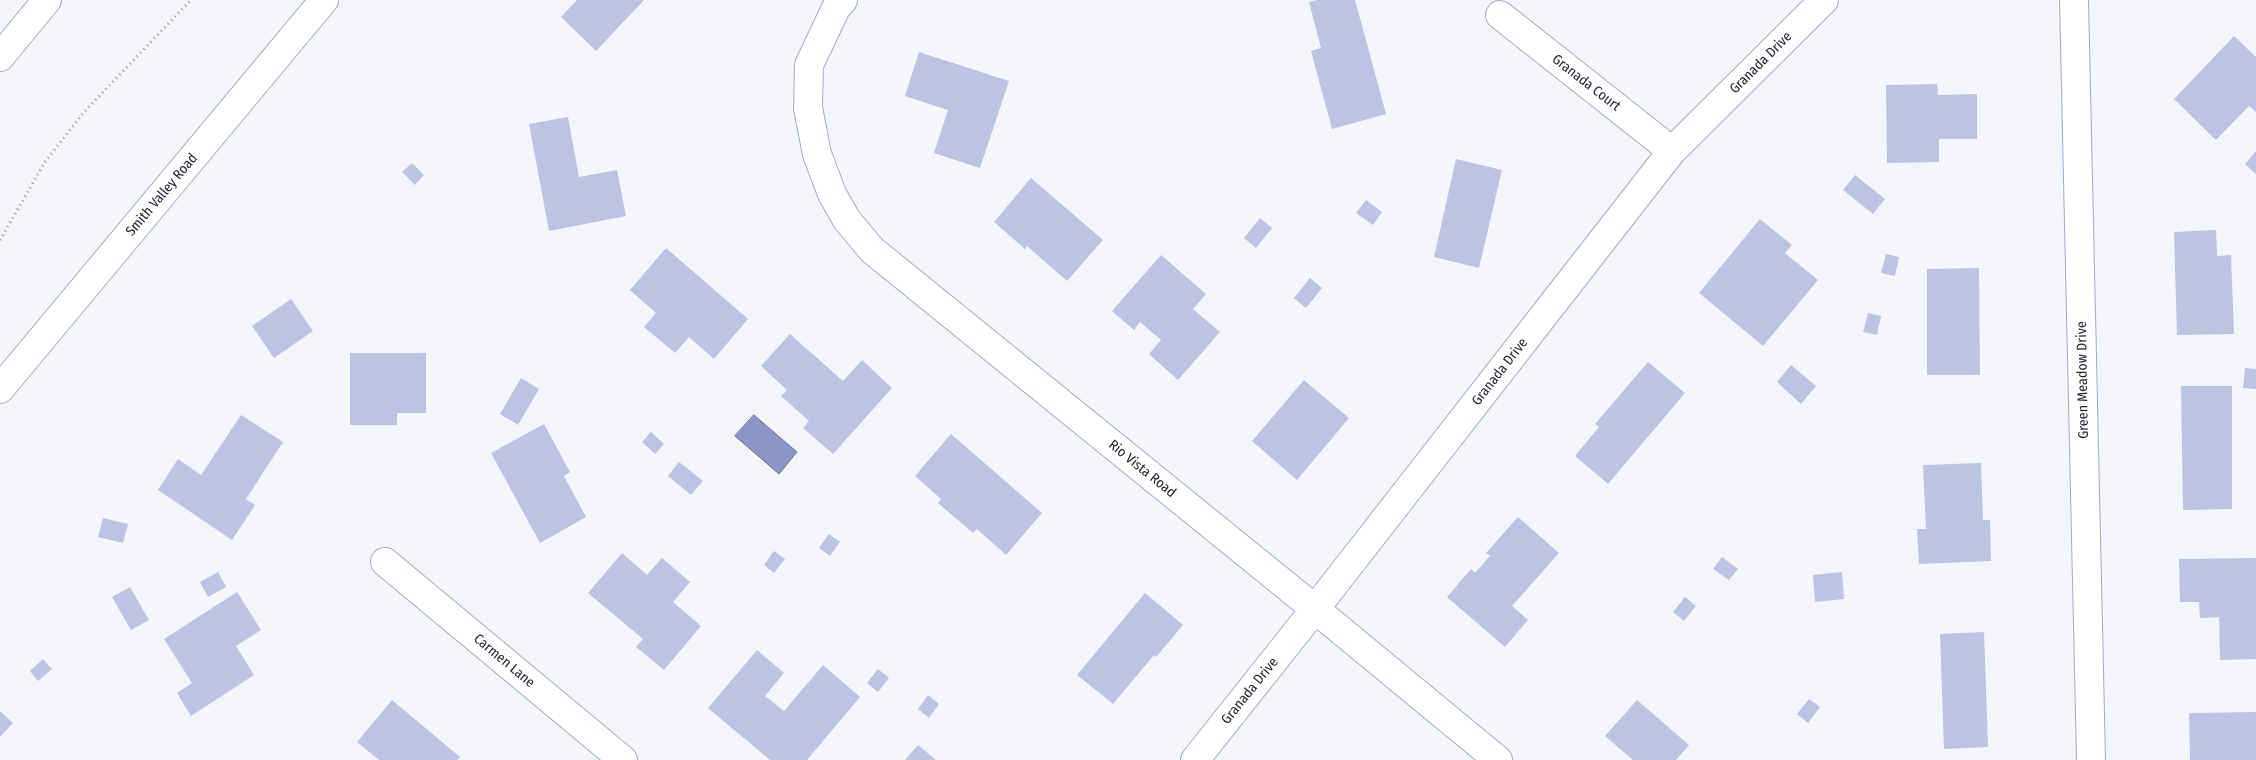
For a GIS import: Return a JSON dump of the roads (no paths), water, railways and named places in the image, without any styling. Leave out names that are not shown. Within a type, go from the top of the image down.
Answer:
[{"type":"street","points":[[0,57],[48,0]]},
{"type":"street","name":"Smith Valley Road","points":[[0,389],[324,0]]},
{"type":"street","name":"Rio Vista Road","points":[[843,0],[836,8],[809,65],[808,108],[817,154],[832,194],[847,220],[872,250],[1316,609],[1498,760]]},
{"type":"street","name":"Granada Drive","points":[[1195,760],[1316,609],[1672,151],[1824,0]]},
{"type":"street","name":"Green Meadow Drive","points":[[2074,0],[2091,760]]},
{"type":"street","name":"Granada Court","points":[[1500,15],[1672,151]]},
{"type":"street","name":"Carmen Lane","points":[[385,562],[623,760]]},
{"type":"water","points":[[754,415],[797,452],[779,474],[735,436]]}]
